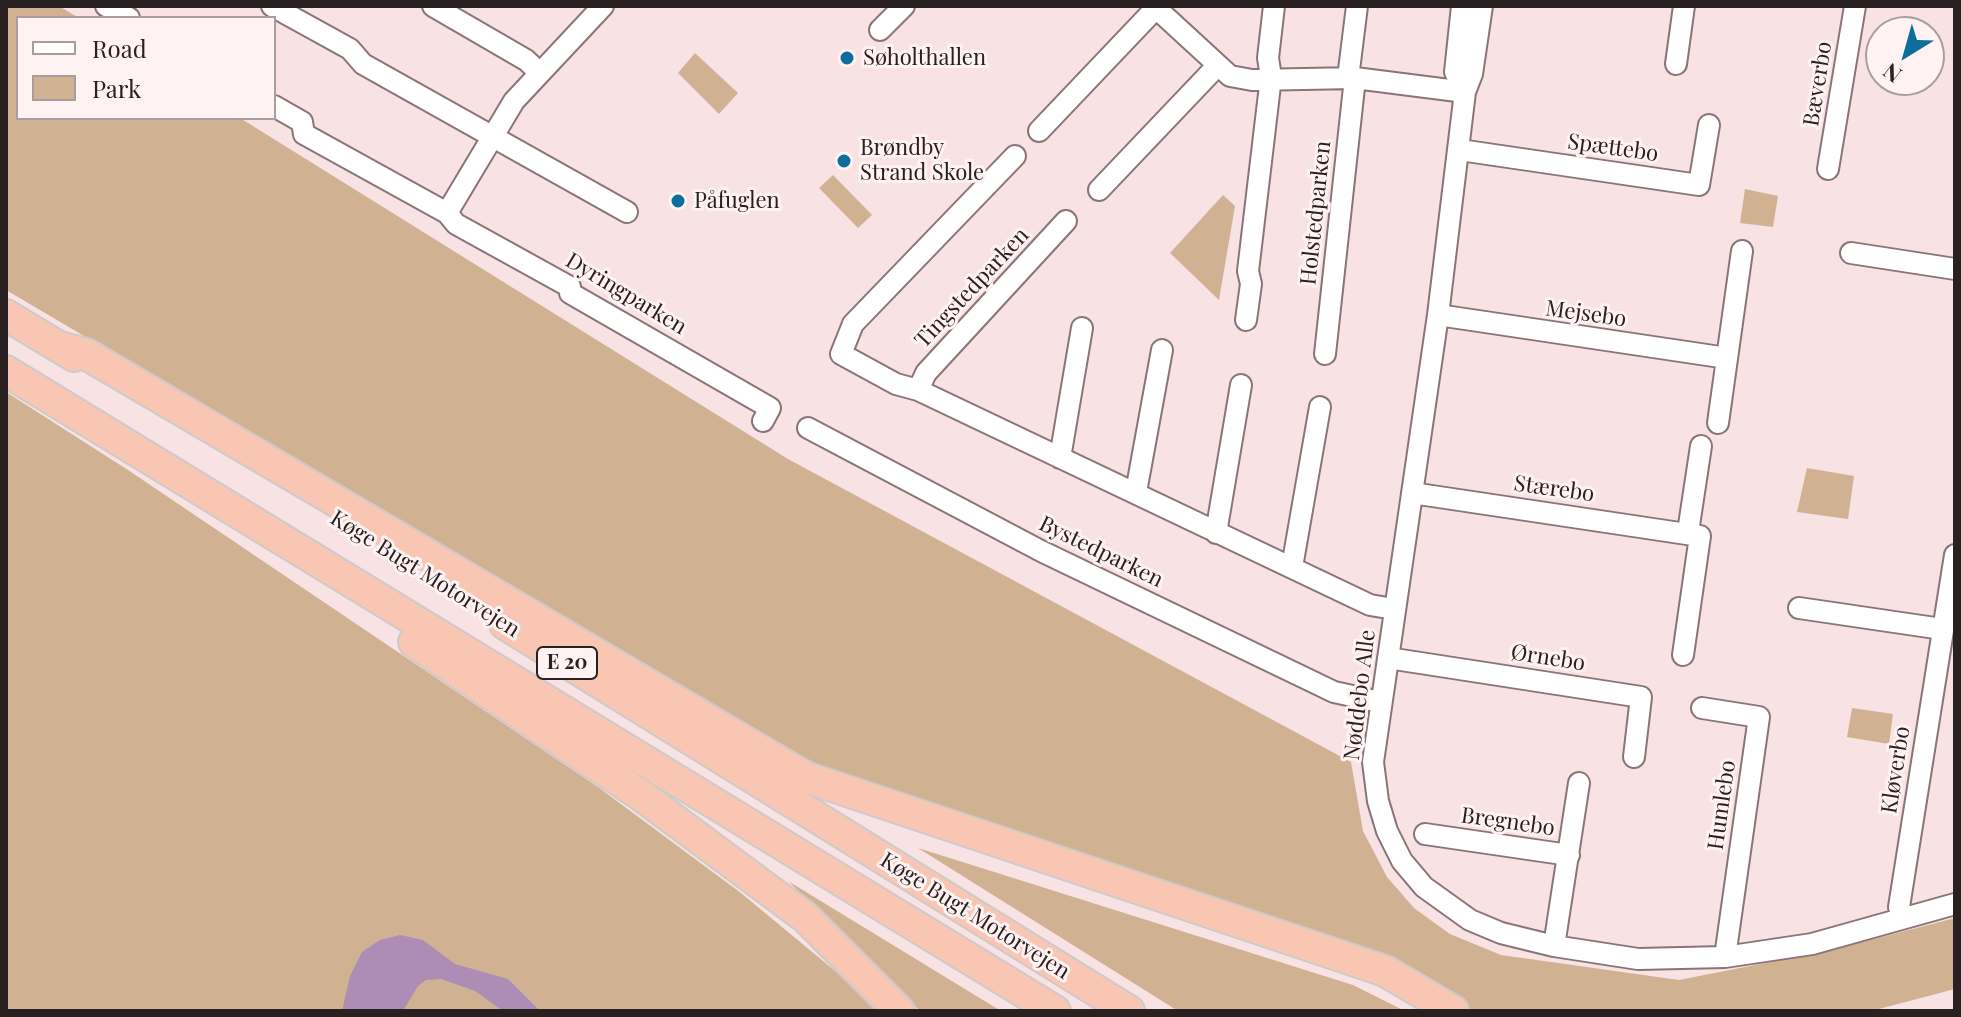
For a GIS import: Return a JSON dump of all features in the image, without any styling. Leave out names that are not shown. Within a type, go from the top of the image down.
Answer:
[{"type":"highway","name":"Køge Bugt Motorvejen","points":[[6,315],[1129,1011]]},
{"type":"highway","points":[[59,347],[86,354],[805,777],[1385,971],[1453,1011]]},
{"type":"highway","name":"Køge Bugt Motorvejen","points":[[6,371],[900,913],[1055,1011]]},
{"type":"highway","points":[[91,425],[642,796],[805,917],[899,1011]]},
{"type":"street","points":[[106,6],[125,16]]},
{"type":"street","points":[[272,6],[350,49],[363,64],[627,212]]},
{"type":"street","points":[[433,6],[526,60],[539,72]]},
{"type":"street","points":[[447,213],[514,101],[603,6]]},
{"type":"street","points":[[880,30],[904,6]]},
{"type":"street","points":[[1246,320],[1251,284],[1248,271],[1271,77],[1268,58],[1274,6]]},
{"type":"street","name":"Holstedparken","points":[[1325,354],[1357,6]]},
{"type":"street","name":"Nøddebo Alle","points":[[1462,6],[1455,72],[1465,92]]},
{"type":"street","name":"Nøddebo Alle","points":[[1482,6],[1472,74],[1465,92],[1438,315],[1373,762],[1378,801],[1387,831],[1402,861],[1424,887],[1470,920],[1501,933],[1554,946],[1638,959],[1725,957],[1812,944],[1955,904]]},
{"type":"street","points":[[1676,64],[1684,6]]},
{"type":"street","name":"Bæverbo","points":[[1828,169],[1855,6]]},
{"type":"street","points":[[1039,131],[1156,8],[1230,76],[1252,80],[1271,77],[1352,78],[1465,92]]},
{"type":"street","points":[[1099,190],[1217,66]]},
{"type":"street","name":"Dyringparken","points":[[276,107],[302,122],[304,134],[447,213],[456,224],[570,287],[570,293],[770,408],[763,421]]},
{"type":"street","name":"Spættebo","points":[[1460,150],[1699,185],[1709,125]]},
{"type":"street","points":[[1015,156],[853,324],[841,354],[896,384],[918,390],[1370,605],[1394,609]]},
{"type":"street","name":"Tingstedparken","points":[[918,390],[926,373],[1066,221]]},
{"type":"street","points":[[1718,423],[1742,251]]},
{"type":"street","points":[[1851,253],[1955,269]]},
{"type":"street","name":"Mejsebo","points":[[1438,315],[1727,358]]},
{"type":"street","points":[[1060,458],[1082,328]]},
{"type":"street","points":[[1136,492],[1162,350]]},
{"type":"street","points":[[1216,533],[1241,385]]},
{"type":"street","points":[[1292,567],[1299,541],[1320,407]]},
{"type":"street","name":"Bystedparken","points":[[808,428],[1041,551],[1334,692],[1380,702]]},
{"type":"street","points":[[1683,655],[1700,536],[1688,532],[1701,446]]},
{"type":"street","name":"Stærebo","points":[[1412,493],[1688,532]]},
{"type":"street","name":"Kløverbo","points":[[1903,918],[1899,907],[1955,555]]},
{"type":"street","points":[[1799,608],[1942,629]]},
{"type":"street","name":"Ørnebo","points":[[1388,658],[1641,697],[1634,757]]},
{"type":"street","name":"Humlebo","points":[[1702,708],[1759,717],[1725,957]]},
{"type":"street","name":"Bregnebo","points":[[1554,946],[1579,783]]},
{"type":"street","name":"Bregnebo","points":[[1434,840],[1569,855]]},
{"type":"green space","points":[[6,6],[59,6],[76,16],[16,16],[16,120],[243,120],[788,459],[1351,762],[1363,831],[1387,877],[1414,908],[1450,934],[1501,955],[1679,980],[1836,949],[1955,918],[1955,989],[1871,1011],[1474,1011],[1387,958],[835,774],[749,728],[6,290]]},
{"type":"green space","points":[[695,53],[738,93],[719,114],[678,73]]},
{"type":"green space","points":[[833,175],[872,215],[858,228],[819,188]]},
{"type":"green space","points":[[1745,189],[1778,196],[1773,227],[1740,223]]},
{"type":"green space","points":[[1223,195],[1235,206],[1219,300],[1170,253]]},
{"type":"green space","points":[[6,392],[128,470],[598,787],[741,893],[840,975],[876,1011],[6,1011]]},
{"type":"green space","points":[[1807,468],[1854,476],[1848,519],[1797,512]]},
{"type":"green space","points":[[1852,708],[1893,714],[1889,744],[1847,737]]},
{"type":"green space","points":[[918,848],[1353,985],[1405,1011],[1178,1011]]},
{"type":"green space","points":[[788,881],[1001,1011],[920,1011]]},
{"type":"shaded area","points":[[400,935],[423,940],[455,964],[508,979],[540,1011],[503,1011],[475,991],[441,979],[426,980],[418,986],[403,1011],[342,1011],[350,976],[362,952],[380,940]]},
{"type":"place","name":"Søholthallen","points":[[847,58]]},
{"type":"place","name":"Brøndby Strand Skole","points":[[844,161]]},
{"type":"place","name":"Påfuglen","points":[[678,201]]}]
